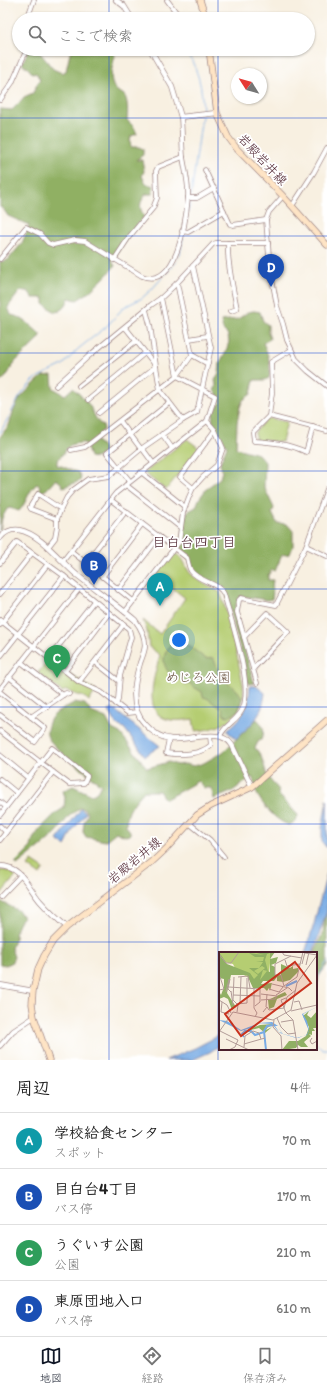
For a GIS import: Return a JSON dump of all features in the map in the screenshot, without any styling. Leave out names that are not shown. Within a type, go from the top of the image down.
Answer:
[{"type":"main road","points":[[200,0],[204,12]]},
{"type":"main road","name":"岩殿岩井線","points":[[211,56],[217,113],[223,129],[232,143],[327,245]]},
{"type":"main road","name":"岩殿岩井線","points":[[49,1060],[34,1018],[33,991],[38,969],[53,941],[66,927],[152,862],[197,816],[211,806],[252,787],[327,720]]},
{"type":"street","points":[[30,12],[34,0]]},
{"type":"street","points":[[116,0],[124,6],[128,12]]},
{"type":"street","points":[[167,0],[176,12]]},
{"type":"street","points":[[0,100],[12,83],[24,56]]},
{"type":"street","points":[[0,258],[26,227],[40,234],[48,243],[53,245],[75,240],[86,241],[114,260],[146,278],[151,279],[160,276],[174,260],[178,250],[188,198],[183,157],[181,117],[172,87],[154,56]]},
{"type":"street","points":[[181,117],[217,113]]},
{"type":"street","points":[[292,206],[314,172],[327,148]]},
{"type":"street","points":[[114,260],[129,238],[153,208],[157,198],[156,171],[158,167],[183,157]]},
{"type":"street","points":[[205,170],[230,224],[233,225],[266,220]]},
{"type":"street","points":[[188,198],[198,198],[214,188]]},
{"type":"street","points":[[283,196],[269,212],[266,220],[274,290],[286,340],[291,350],[296,359],[327,386]]},
{"type":"street","points":[[182,231],[188,232],[224,212]]},
{"type":"street","points":[[228,243],[227,253],[229,272],[237,310],[231,311]]},
{"type":"street","points":[[56,386],[124,327],[178,283],[214,244],[268,243]]},
{"type":"street","points":[[48,547],[55,538],[57,519],[60,509],[67,497],[80,484],[92,477],[109,476],[162,434],[197,412],[211,348],[193,266]]},
{"type":"street","points":[[71,450],[85,447],[160,390],[177,376],[192,355],[178,283]]},
{"type":"street","points":[[62,561],[116,493],[207,421],[215,396],[177,376],[161,298]]},
{"type":"street","points":[[146,310],[160,390],[183,420]]},
{"type":"street","points":[[124,327],[156,366]]},
{"type":"street","points":[[189,338],[208,336]]},
{"type":"street","points":[[79,386],[136,341]]},
{"type":"street","points":[[291,350],[272,362],[272,394],[269,416],[254,432],[254,441],[282,443],[295,446],[306,452],[313,427]]},
{"type":"street","points":[[88,400],[145,353]]},
{"type":"street","points":[[192,355],[208,364]]},
{"type":"street","points":[[99,414],[156,366]]},
{"type":"street","points":[[130,481],[107,453],[170,403]]},
{"type":"street","points":[[269,416],[327,431]]},
{"type":"street","points":[[120,421],[153,463]]},
{"type":"street","points":[[125,612],[180,538],[183,513],[193,488],[208,471],[217,465],[223,448],[215,430],[207,421]]},
{"type":"street","points":[[193,488],[180,477],[215,430]]},
{"type":"street","points":[[162,434],[172,448]]},
{"type":"street","points":[[141,472],[185,507]]},
{"type":"street","points":[[126,485],[181,528]]},
{"type":"street","points":[[257,683],[237,612],[239,600],[241,598],[276,605],[306,546],[327,489]]},
{"type":"street","points":[[57,519],[31,509],[30,507],[38,494],[60,509]]},
{"type":"street","points":[[111,500],[187,558],[192,572],[202,579],[221,588],[241,660],[246,694],[245,703],[240,715],[222,731],[220,736]]},
{"type":"street","points":[[85,563],[126,511]]},
{"type":"street","points":[[102,576],[142,524]]},
{"type":"street","points":[[0,538],[5,532],[19,530],[24,532],[48,547],[75,574],[135,620],[140,627],[145,647],[137,673],[134,701],[137,712],[144,724],[150,730],[169,739],[187,739],[210,736],[220,736],[228,739],[252,787]]},
{"type":"street","points":[[118,590],[159,537]]},
{"type":"street","points":[[0,563],[16,542],[64,576],[129,629],[131,637],[119,681],[118,700],[116,704]]},
{"type":"street","points":[[306,546],[327,556]]},
{"type":"street","points":[[71,551],[133,601]]},
{"type":"street","points":[[0,594],[32,553]]},
{"type":"street","points":[[47,565],[1,622],[79,682],[96,688],[128,713],[137,712]]},
{"type":"street","points":[[0,657],[64,576]]},
{"type":"street","points":[[0,714],[35,742],[45,728],[0,691],[33,646],[79,589]]},
{"type":"street","points":[[49,658],[94,601]]},
{"type":"street","points":[[65,670],[110,613]]},
{"type":"street","points":[[244,637],[267,613],[288,632],[253,669]]},
{"type":"street","points":[[79,682],[124,624]]},
{"type":"street","points":[[21,662],[63,694]]},
{"type":"street","points":[[95,662],[119,681]]},
{"type":"street","points":[[9,677],[48,707]]},
{"type":"street","points":[[31,717],[48,707],[63,694],[70,694]]},
{"type":"street","points":[[0,731],[41,762],[69,784],[84,783],[87,778],[87,776],[52,748],[41,762],[17,792],[0,815]]},
{"type":"street","points":[[169,739],[166,753],[175,755],[186,754],[207,748],[210,745],[210,736]]},
{"type":"street","points":[[0,755],[28,778]]},
{"type":"street","points":[[0,840],[53,772]]},
{"type":"street","points":[[0,779],[17,792]]},
{"type":"street","points":[[0,802],[6,807]]},
{"type":"street","points":[[189,823],[214,845],[224,857]]},
{"type":"street","points":[[0,826],[6,832]]},
{"type":"street","points":[[0,866],[7,866],[21,874],[42,904],[66,927]]},
{"type":"street","points":[[0,897],[21,874]]},
{"type":"street","points":[[0,985],[33,991]]},
{"type":"street","points":[[0,1046],[14,1031],[34,1018]]},
{"type":"green space","points":[[26,56],[43,56],[53,69],[62,73],[66,71],[69,56],[115,56],[111,78],[112,83],[116,90],[125,97],[128,114],[127,120],[134,127],[137,134],[131,136],[131,147],[139,147],[143,149],[143,155],[136,160],[142,160],[144,171],[142,176],[146,184],[154,186],[152,194],[146,194],[141,203],[141,210],[144,217],[127,238],[112,261],[115,266],[88,293],[77,300],[69,298],[66,305],[60,311],[55,312],[44,304],[44,298],[33,298],[28,291],[20,291],[8,307],[11,315],[27,322],[40,334],[40,338],[15,362],[6,377],[0,382],[0,262],[8,260],[22,243],[29,225],[8,216],[0,207],[0,109],[12,110],[24,97],[33,93],[40,80],[37,74],[31,72],[22,64]]},
{"type":"green space","points":[[248,312],[260,312],[263,321],[268,325],[270,339],[263,343],[269,360],[270,374],[269,378],[265,380],[254,380],[251,394],[243,400],[237,423],[236,448],[258,454],[265,462],[264,487],[274,508],[272,513],[277,523],[287,524],[293,531],[293,546],[290,554],[282,555],[275,571],[272,570],[268,575],[268,580],[273,580],[272,599],[267,600],[241,596],[237,603],[236,617],[254,683],[248,684],[225,589],[197,573],[189,558],[178,547],[187,512],[196,507],[199,499],[207,488],[220,478],[222,471],[220,463],[227,446],[212,421],[213,413],[221,402],[214,391],[216,386],[215,380],[219,374],[220,362],[225,354],[229,342],[228,335],[223,330],[221,321],[238,319]]},
{"type":"green space","points":[[52,375],[53,388],[65,395],[73,388],[91,408],[96,419],[103,426],[104,429],[96,438],[98,443],[103,447],[103,454],[96,458],[90,457],[85,443],[74,444],[68,447],[57,461],[57,465],[78,472],[81,477],[80,481],[63,487],[56,479],[47,489],[42,492],[39,491],[40,486],[37,484],[32,489],[24,505],[19,511],[10,508],[7,509],[2,518],[0,530],[0,437],[9,425],[13,412],[20,398],[43,376]]},
{"type":"green space","points":[[267,418],[287,422],[282,442],[255,440],[255,432]]},
{"type":"green space","points":[[187,439],[199,448],[166,490],[144,473]]},
{"type":"green space","name":"めじろ公園","points":[[174,553],[178,554],[194,577],[220,592],[230,623],[243,684],[244,695],[242,705],[237,712],[224,724],[205,730],[195,731],[193,719],[171,720],[161,717],[156,711],[153,703],[153,683],[160,655],[149,647],[147,631],[143,620],[160,634],[185,598],[156,575]]},
{"type":"green space","points":[[178,642],[189,646],[206,659],[213,658],[219,676],[237,690],[242,699],[238,710],[235,713],[230,716],[224,715],[222,708],[203,697],[202,692],[190,683],[187,685],[169,673],[166,668],[164,656],[172,643]]},
{"type":"green space","points":[[48,660],[96,691],[89,701],[84,697],[67,690],[62,692],[38,673]]},
{"type":"green space","points":[[75,702],[85,704],[91,712],[106,718],[112,729],[120,733],[147,768],[169,762],[177,765],[185,764],[194,766],[204,763],[223,752],[257,719],[263,728],[263,733],[262,739],[258,742],[255,748],[262,758],[268,777],[279,790],[278,794],[298,815],[296,821],[289,825],[279,820],[270,812],[255,790],[252,777],[231,792],[214,799],[211,788],[204,788],[198,781],[166,799],[159,791],[144,791],[137,799],[128,815],[126,826],[130,831],[130,835],[125,836],[116,832],[105,841],[86,837],[83,832],[84,822],[88,814],[84,809],[80,808],[69,816],[57,832],[45,843],[17,865],[15,863],[31,847],[33,839],[40,829],[56,813],[64,808],[65,797],[63,791],[73,786],[92,795],[97,792],[101,785],[62,753],[49,740],[47,735],[48,726],[52,717]]},
{"type":"green space","points":[[32,861],[44,869],[40,875],[28,866]]},
{"type":"green space","points":[[0,870],[8,871],[15,875],[15,877],[0,895]]},
{"type":"green space","points":[[2,902],[19,911],[23,917],[16,928],[15,938],[11,948],[14,957],[11,963],[6,965],[0,964],[0,903]]},
{"type":"green space","points":[[327,902],[327,965],[319,976],[317,986],[317,952],[314,952],[323,932]]},
{"type":"water","points":[[250,686],[256,686],[265,693],[264,701],[259,714],[236,739],[228,732],[228,729],[238,720],[245,710]]},
{"type":"water","points":[[112,708],[160,746],[145,756],[124,728],[116,723],[109,711]]},
{"type":"water","points":[[327,800],[327,848],[322,842],[322,828]]},
{"type":"water","points":[[81,809],[86,813],[73,830],[65,846],[57,840]]},
{"type":"water","points":[[327,873],[327,911],[313,952],[305,952]]},
{"type":"water","points":[[219,1036],[219,1046],[210,1052],[192,1060],[166,1060],[195,1048]]},
{"type":"waterway","points":[[190,56],[199,80],[202,94],[203,113]]},
{"type":"waterway","points":[[191,196],[202,116]]},
{"type":"waterway","points":[[188,212],[191,199]]},
{"type":"waterway","points":[[0,433],[20,396],[33,381],[63,365],[78,349],[106,327],[124,307],[142,298],[152,289],[177,261],[183,238]]},
{"type":"waterway","points":[[317,979],[327,962]]},
{"type":"waterway","points":[[317,1045],[323,1049],[327,1049]]},
{"type":"place","name":"東原団地入口","points":[[271,287]]},
{"type":"place","name":"目白台4丁目","points":[[94,585]]},
{"type":"place","name":"学校給食センター","points":[[160,606]]},
{"type":"place","name":"うぐいす公園","points":[[57,678]]},
{"type":"district","name":"目白台四丁目","points":[[194,542]]}]
